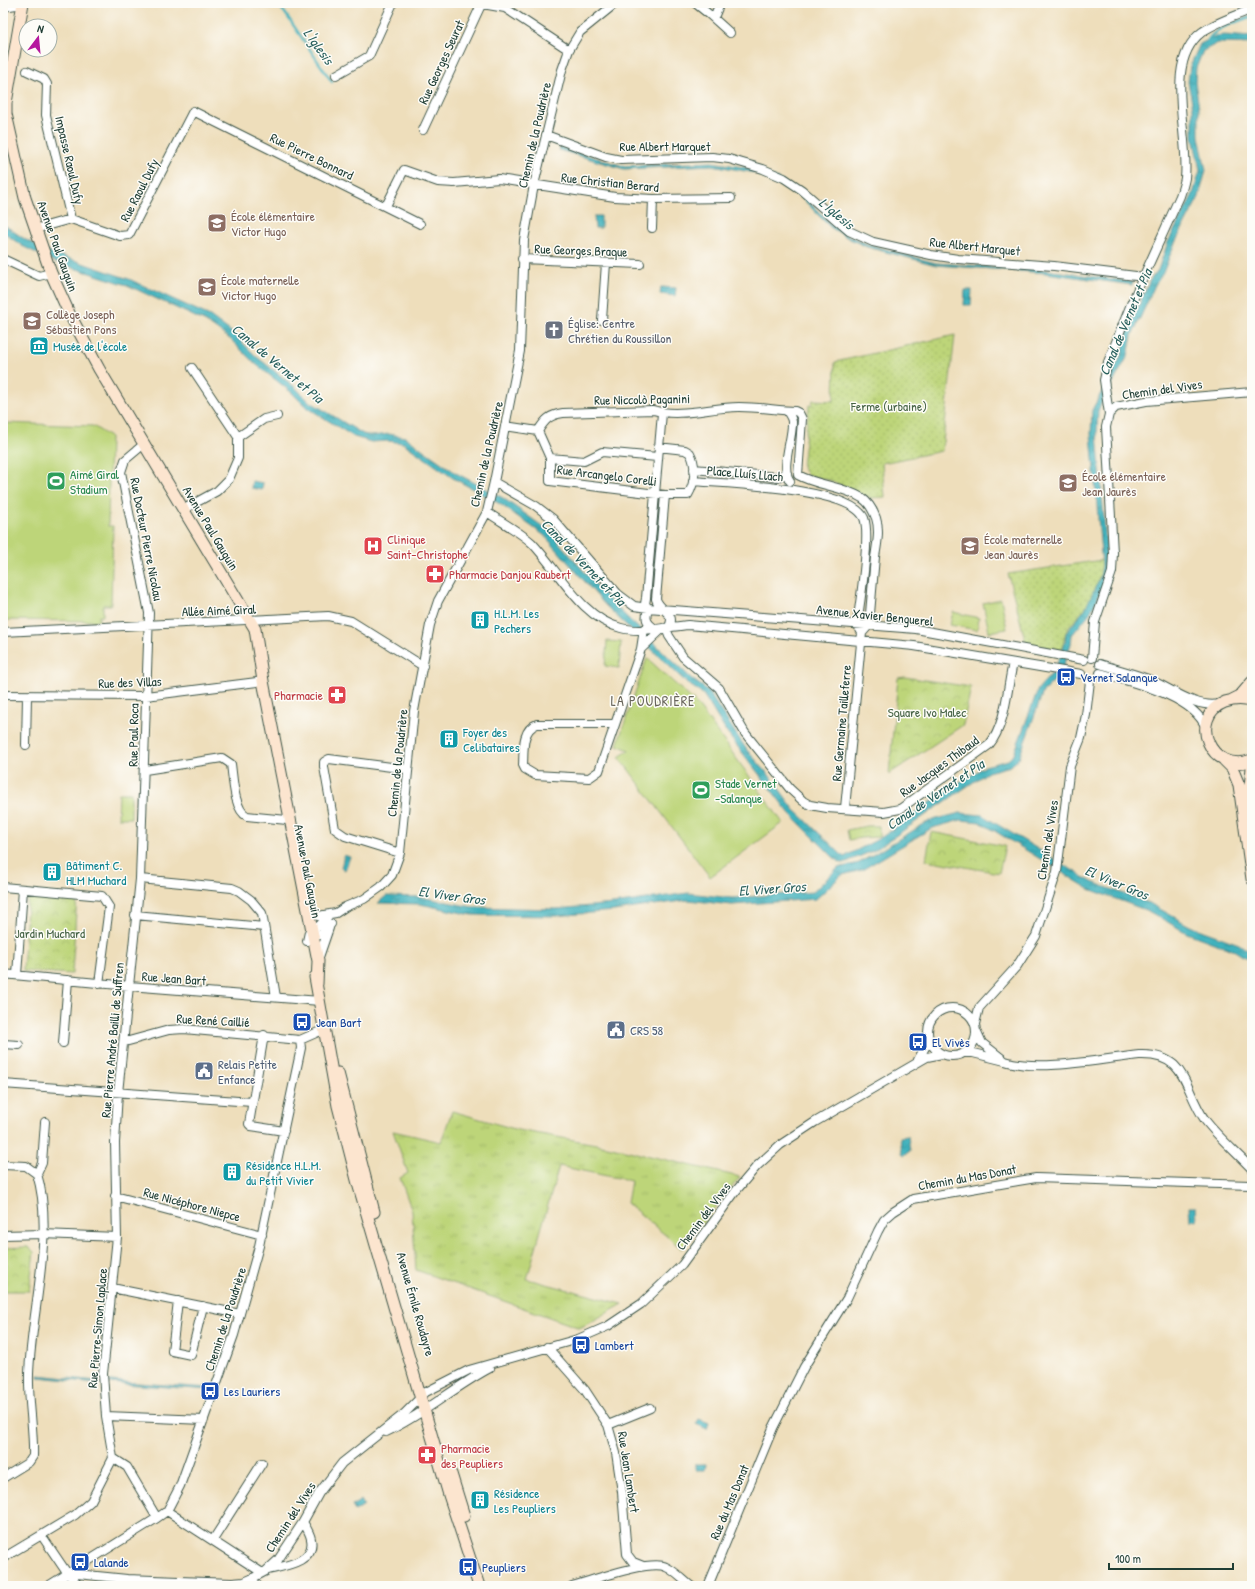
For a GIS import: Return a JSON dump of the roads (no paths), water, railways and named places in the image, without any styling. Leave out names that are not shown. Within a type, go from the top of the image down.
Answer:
[{"type":"street","points":[[3,8],[23,3]]},
{"type":"street","name":"Avenue Paul Gauguin","points":[[23,3],[4,101],[8,132],[25,198],[51,273],[68,313],[144,444],[255,629],[263,681],[295,842],[310,935],[318,961],[317,984]]},
{"type":"street","points":[[336,75],[369,56],[393,3]]},
{"type":"street","name":"Chemin de la Poudrière","points":[[310,935],[333,914],[364,899],[381,887],[392,875],[400,853],[414,712],[430,625],[438,601],[471,543],[490,504],[520,350],[522,259],[534,185],[562,70],[569,50],[580,32],[616,3]]},
{"type":"street","points":[[695,3],[730,33]]},
{"type":"street","points":[[710,15],[715,15],[720,3]]},
{"type":"street","points":[[479,4],[494,4],[505,8],[569,50]]},
{"type":"street","name":"Rue Georges Seurat","points":[[423,130],[479,4]]},
{"type":"street","points":[[1109,414],[1104,380],[1108,362],[1180,196],[1185,178],[1181,89],[1184,56],[1190,43],[1202,32],[1252,9]]},
{"type":"street","name":"Impasse Raoul Dufy","points":[[27,71],[44,79],[48,84],[46,115],[71,219]]},
{"type":"street","name":"Rue Raoul Dufy","points":[[71,219],[120,236],[129,235],[193,111]]},
{"type":"street","name":"Rue Pierre Bonnard","points":[[193,111],[420,224]]},
{"type":"street","name":"Rue Albert Marquet","points":[[546,135],[606,157],[621,160],[712,157],[745,163],[784,178],[802,190],[849,231],[873,242],[931,255],[958,259],[1054,266],[1144,277]]},
{"type":"street","name":"Rue Christian Berard","points":[[386,206],[404,170],[438,182],[454,183],[499,179],[615,197],[653,199],[731,198]]},
{"type":"street","points":[[652,228],[653,199]]},
{"type":"street","points":[[35,229],[71,219]]},
{"type":"street","points":[[3,259],[39,276],[51,273]]},
{"type":"street","name":"Rue Georges Braque","points":[[522,259],[640,264]]},
{"type":"street","points":[[602,320],[606,263]]},
{"type":"street","points":[[184,509],[217,491],[229,479],[238,458],[238,437],[192,368]]},
{"type":"street","name":"Chemin del Vives","points":[[1088,659],[1096,622],[1112,572],[1113,553],[1106,427],[1109,414],[1116,407],[1146,401],[1252,392]]},
{"type":"street","name":"Rue Niccolò Paganini","points":[[538,431],[546,419],[552,414],[563,413],[653,410],[662,413],[738,407],[787,411]]},
{"type":"street","points":[[787,411],[799,413],[802,419],[798,475]]},
{"type":"street","points":[[787,411],[792,422],[789,477],[794,490]]},
{"type":"street","points":[[662,413],[645,604],[648,608],[645,617],[647,623],[663,628]]},
{"type":"street","points":[[238,437],[264,418],[277,416]]},
{"type":"street","points":[[505,426],[538,431]]},
{"type":"street","name":"Rue Arcangelo Corelli","points":[[538,431],[550,458],[548,476],[550,481],[554,483],[684,497],[689,493]]},
{"type":"street","name":"Rue Docteur Pierre Nicolau","points":[[144,444],[125,460],[121,472],[149,613],[148,625]]},
{"type":"street","name":"Place Lluís Llach","points":[[658,447],[685,450],[690,453],[693,458],[694,469],[693,481],[689,493]]},
{"type":"street","points":[[550,458],[584,461],[602,452],[657,457]]},
{"type":"street","name":"Place Lluís Llach","points":[[694,469],[789,477]]},
{"type":"street","points":[[789,477],[798,475],[807,480],[851,492],[863,499],[872,508],[878,528],[869,625],[862,637]]},
{"type":"street","name":"Place Lluís Llach","points":[[693,481],[794,490],[850,504],[860,511],[864,519],[866,540],[862,595],[857,624]]},
{"type":"street","name":"Avenue Xavier Benguerel","points":[[494,482],[536,506],[553,519],[618,594],[634,606],[916,629],[1046,653],[1088,659]]},
{"type":"street","points":[[641,649],[672,621],[670,613],[658,606],[656,600],[665,495]]},
{"type":"street","name":"Avenue Xavier Benguerel","points":[[487,512],[530,542],[551,563],[580,601],[593,613],[606,622],[622,628],[644,629],[688,625],[862,637],[1081,674]]},
{"type":"street","name":"Allée Aimé Giral","points":[[3,632],[328,616],[351,621],[423,666]]},
{"type":"street","name":"Avenue Paul Gauguin","points":[[249,620],[248,629],[258,682],[306,912]]},
{"type":"street","points":[[857,624],[862,637]]},
{"type":"street","name":"Rue Paul Roca","points":[[140,846],[145,770],[148,625]]},
{"type":"street","name":"Rue Jacques Thibaud","points":[[663,628],[683,657],[720,688],[745,733],[790,789],[803,801],[810,805],[827,808],[845,808],[884,812],[900,809],[989,745],[995,738],[1001,725],[1013,663]]},
{"type":"street","points":[[615,724],[537,724],[532,726],[526,735],[523,765],[525,769],[535,775],[593,777],[599,771],[641,649],[644,629]]},
{"type":"street","name":"Rue Germaine Tailleferre","points":[[845,808],[862,637]]},
{"type":"street","points":[[1100,664],[1100,674],[1096,679],[1090,681],[1081,674],[1081,665],[1088,659],[1146,678],[1198,703],[1209,706],[1241,699],[1252,702]]},
{"type":"street","points":[[1100,674],[1143,685],[1165,695],[1194,711],[1203,721],[1210,747],[1232,768],[1239,785],[1252,879]]},
{"type":"street","name":"Chemin del Vives","points":[[976,1028],[979,1008],[1017,966],[1036,936],[1057,872],[1070,766],[1081,738],[1086,715],[1090,681]]},
{"type":"street","name":"Rue des Villas","points":[[3,695],[146,696],[258,682]]},
{"type":"street","points":[[1206,729],[1208,719],[1214,710],[1226,702],[1240,696],[1252,682]]},
{"type":"street","points":[[26,745],[27,696]]},
{"type":"street","points":[[145,770],[222,758],[231,764],[238,805],[242,814],[286,821]]},
{"type":"street","points":[[400,853],[345,836],[335,829],[324,762],[329,759],[408,769]]},
{"type":"street","points":[[1224,760],[1234,763],[1245,763],[1252,760]]},
{"type":"street","points":[[1252,768],[1250,786],[1252,812]]},
{"type":"street","name":"Avenue Paul Gauguin","points":[[288,805],[286,821],[295,842]]},
{"type":"street","name":"Rue Pierre André Bailli de Suffren","points":[[117,1237],[115,1196],[118,1093],[125,1042],[135,915],[140,879],[140,846]]},
{"type":"street","points":[[140,879],[232,888],[239,891],[251,900],[262,914],[276,997]]},
{"type":"street","points":[[3,887],[99,894],[107,901],[109,907],[99,984]]},
{"type":"street","points":[[17,975],[23,889]]},
{"type":"street","points":[[306,912],[318,916],[333,914],[318,961]]},
{"type":"street","points":[[135,915],[264,926]]},
{"type":"street","points":[[310,935],[322,934],[331,924]]},
{"type":"street","name":"Avenue Paul Gauguin","points":[[310,935],[310,962],[317,984]]},
{"type":"street","name":"Rue Jean Bart","points":[[3,974],[99,984],[320,1001]]},
{"type":"street","points":[[63,1043],[68,980]]},
{"type":"street","name":"Avenue Émile Roudayre","points":[[317,984],[325,1029],[327,1053],[338,1106],[479,1586]]},
{"type":"street","points":[[1005,1061],[982,1043],[976,1028],[966,1012],[958,1008],[950,1008],[939,1012],[929,1024],[929,1040],[932,1046],[942,1054],[949,1056],[973,1052],[1005,1061],[1013,1063],[1044,1066],[1151,1054],[1170,1061],[1180,1070],[1205,1119],[1252,1168]]},
{"type":"street","points":[[966,1012],[979,1008]]},
{"type":"street","points":[[965,1053],[975,1040],[976,1028]]},
{"type":"street","name":"Rue René Caillié","points":[[125,1042],[168,1030],[184,1029],[300,1040]]},
{"type":"street","points":[[300,1040],[325,1029]]},
{"type":"street","points":[[264,1036],[249,1124],[251,1126],[284,1131]]},
{"type":"street","name":"Chemin de la Poudrière","points":[[168,1511],[180,1486],[204,1420],[252,1276],[301,1048],[300,1040]]},
{"type":"street","points":[[916,1063],[929,1040]]},
{"type":"street","points":[[3,1044],[19,1046]]},
{"type":"street","name":"Chemin del Vives","points":[[375,1438],[424,1395],[469,1370],[499,1363],[546,1347],[578,1339],[608,1326],[641,1304],[682,1265],[735,1192],[757,1166],[780,1145],[815,1122],[916,1063],[927,1057],[942,1054]]},
{"type":"street","points":[[3,1084],[252,1102]]},
{"type":"street","points":[[37,1174],[42,1164],[45,1122]]},
{"type":"street","points":[[3,1165],[26,1166],[37,1174],[42,1190],[43,1234],[28,1375],[33,1456],[29,1462],[3,1478]]},
{"type":"street","name":"Chemin du Mas Donat","points":[[773,1428],[804,1367],[847,1298],[884,1220],[893,1212],[913,1199],[1036,1178],[1250,1185]]},
{"type":"street","name":"Rue Nicéphore Niepce","points":[[115,1196],[262,1235]]},
{"type":"street","points":[[3,1235],[43,1234],[117,1237]]},
{"type":"street","name":"Rue Pierre-Simon Laplace","points":[[113,1458],[106,1416],[103,1374],[117,1237]]},
{"type":"street","points":[[112,1288],[240,1314]]},
{"type":"street","points":[[178,1301],[172,1352],[191,1354],[203,1306]]},
{"type":"street","name":"Rue Jean Lambert","points":[[546,1347],[585,1390],[608,1425],[616,1453],[622,1492],[627,1554],[633,1562],[643,1566]]},
{"type":"street","name":"Chemin del Vives","points":[[67,1573],[192,1584],[244,1582],[263,1572],[278,1560],[303,1522],[319,1493],[342,1463],[359,1447],[394,1429],[467,1380],[499,1363]]},
{"type":"street","name":"Avenue Émile Roudayre","points":[[427,1408],[439,1439],[486,1586]]},
{"type":"street","points":[[608,1425],[650,1408]]},
{"type":"street","points":[[106,1416],[204,1420]]},
{"type":"street","name":"Rue du Mas Donat","points":[[708,1586],[773,1428]]},
{"type":"street","points":[[3,1558],[75,1515],[92,1501],[113,1458],[127,1468],[157,1518]]},
{"type":"street","points":[[213,1540],[262,1463]]},
{"type":"street","points":[[48,1586],[168,1511],[263,1572],[297,1562],[308,1554],[312,1545],[311,1537],[303,1522]]},
{"type":"street","points":[[42,1536],[67,1573],[79,1586]]},
{"type":"street","points":[[572,1586],[643,1566],[658,1565],[666,1567],[691,1586]]},
{"type":"street","points":[[251,1578],[258,1586]]},
{"type":"street","points":[[127,1579],[133,1586]]},
{"type":"water","points":[[1224,35],[1252,37],[1252,44],[1218,43],[1203,51],[1196,68],[1195,82],[1199,108],[1199,136],[1206,170],[1199,197],[1174,245],[1163,273],[1155,285],[1132,336],[1128,356],[1098,411],[1097,433],[1108,567],[1106,578],[1097,600],[1090,613],[1072,635],[1071,644],[1060,675],[1043,692],[1019,758],[1011,766],[988,772],[875,850],[844,863],[841,863],[832,856],[790,814],[727,733],[703,694],[688,684],[606,606],[545,536],[500,504],[453,478],[403,443],[388,441],[371,442],[354,437],[305,406],[291,392],[253,362],[230,339],[206,322],[127,285],[55,262],[22,246],[3,232],[3,224],[26,240],[53,253],[129,279],[210,316],[234,334],[257,357],[296,388],[309,401],[363,434],[372,436],[389,434],[405,437],[456,473],[503,498],[549,531],[610,601],[692,679],[707,690],[747,750],[769,775],[794,809],[844,857],[882,837],[929,803],[985,766],[1008,760],[1014,754],[1038,689],[1054,671],[1065,643],[1066,633],[1085,609],[1100,577],[1102,566],[1091,434],[1092,410],[1122,354],[1126,334],[1150,280],[1158,270],[1168,242],[1193,194],[1200,170],[1193,137],[1193,108],[1188,82],[1190,66],[1200,44],[1216,36]]},
{"type":"water","points":[[560,147],[624,166],[712,162],[749,168],[778,179],[790,186],[802,195],[832,225],[849,236],[867,244],[936,263],[1046,270],[1133,282],[1132,285],[1046,273],[936,265],[867,247],[848,238],[830,227],[801,197],[761,174],[712,165],[624,169],[559,150]]},
{"type":"water","points":[[594,216],[601,216],[601,228],[595,228]]},
{"type":"water","points":[[661,287],[676,288],[675,296],[660,294]]},
{"type":"water","points":[[965,290],[972,290],[971,305],[964,305]]},
{"type":"water","points":[[252,481],[263,483],[262,490],[251,488]]},
{"type":"water","points":[[960,813],[982,815],[1092,882],[1151,904],[1190,926],[1239,944],[1252,953],[1252,962],[1235,951],[1187,933],[1148,911],[1089,889],[980,822],[961,820],[932,828],[862,870],[842,875],[816,899],[732,905],[688,900],[614,911],[556,916],[472,915],[420,904],[378,903],[386,896],[421,897],[473,907],[556,909],[613,904],[688,893],[732,898],[813,892],[838,868],[859,863],[929,821]]},
{"type":"water","points":[[344,855],[350,857],[345,870],[341,868]]},
{"type":"water","points":[[908,1136],[910,1151],[904,1155],[902,1153],[900,1137]]},
{"type":"water","points":[[1189,1207],[1196,1207],[1197,1220],[1190,1220]]},
{"type":"water","points":[[38,1375],[97,1381],[97,1383],[38,1377]]},
{"type":"water","points":[[109,1381],[210,1388],[210,1390],[109,1383]]},
{"type":"water","points":[[699,1419],[709,1423],[707,1429],[696,1424]]},
{"type":"water","points":[[695,1464],[706,1464],[705,1470],[695,1470]]},
{"type":"water","points":[[361,1500],[364,1505],[355,1511],[352,1506]]},
{"type":"waterway","name":"L'Iglesis","points":[[276,3],[285,13],[332,82]]},
{"type":"waterway","points":[[1207,42],[1215,32],[1252,16]]},
{"type":"place","name":"École élémentaire Victor Hugo","points":[[217,223]]},
{"type":"place","name":"École maternelle Victor Hugo","points":[[207,287]]},
{"type":"place","name":"Collège Joseph Sébastien Pons","points":[[32,321]]},
{"type":"place","name":"Église: Centre Chrétien du Roussillon","points":[[554,330]]},
{"type":"place","name":"Musée de l'école","points":[[39,346]]},
{"type":"place","name":"Aimé Giral Stadium","points":[[56,481]]},
{"type":"place","name":"École élémentaire Jean Jaurès","points":[[1068,483]]},
{"type":"place","name":"Clinique Saint-Christophe","points":[[373,546]]},
{"type":"place","name":"École maternelle Jean Jaurès","points":[[970,546]]},
{"type":"place","name":"Pharmacie Danjou Raubert","points":[[435,574]]},
{"type":"place","name":"H.L.M. Les Pechers","points":[[480,620]]},
{"type":"place","name":"Vernet Salanque","points":[[1066,677]]},
{"type":"place","name":"Pharmacie","points":[[337,695]]},
{"type":"place","name":"Foyer des Celibataires","points":[[449,739]]},
{"type":"place","name":"Stade Vernet -Salanque","points":[[701,790]]},
{"type":"place","name":"Bâtiment C. HLM Muchard","points":[[52,872]]},
{"type":"place","name":"Jean Bart","points":[[302,1022]]},
{"type":"place","name":"CRS 58","points":[[616,1030]]},
{"type":"place","name":"El Vivès","points":[[918,1042]]},
{"type":"place","name":"Relais Petite Enfance","points":[[204,1071]]},
{"type":"place","name":"Résidence H.L.M. du Petit Vivier","points":[[232,1172]]},
{"type":"place","name":"Lambert","points":[[581,1345]]},
{"type":"place","name":"Les Lauriers","points":[[210,1391]]},
{"type":"place","name":"Pharmacie des Peupliers","points":[[427,1455]]},
{"type":"place","name":"Résidence Les Peupliers","points":[[480,1500]]},
{"type":"place","name":"Lalande","points":[[80,1562]]},
{"type":"place","name":"Peupliers","points":[[468,1567]]},
{"type":"district","name":"LA POUDRIÈRE","points":[[653,700]]},
{"type":"water label","name":"Canal de Vernet et Pia","points":[[1125,322]]},
{"type":"water label","name":"Canal de Vernet et Pia","points":[[278,363]]},
{"type":"water label","name":"Canal de Vernet et Pia","points":[[584,562]]},
{"type":"water label","name":"Canal de Vernet et Pia","points":[[935,794]]},
{"type":"water label","name":"El Viver Gros","points":[[1117,882]]},
{"type":"water label","name":"El Viver Gros","points":[[772,888]]},
{"type":"water label","name":"El Viver Gros","points":[[452,895]]},
{"type":"park label","name":"Ferme (urbaine)","points":[[889,406]]},
{"type":"park label","name":"Square Ivo Malec","points":[[927,712]]},
{"type":"park label","name":"Jardin Muchard","points":[[50,933]]}]
